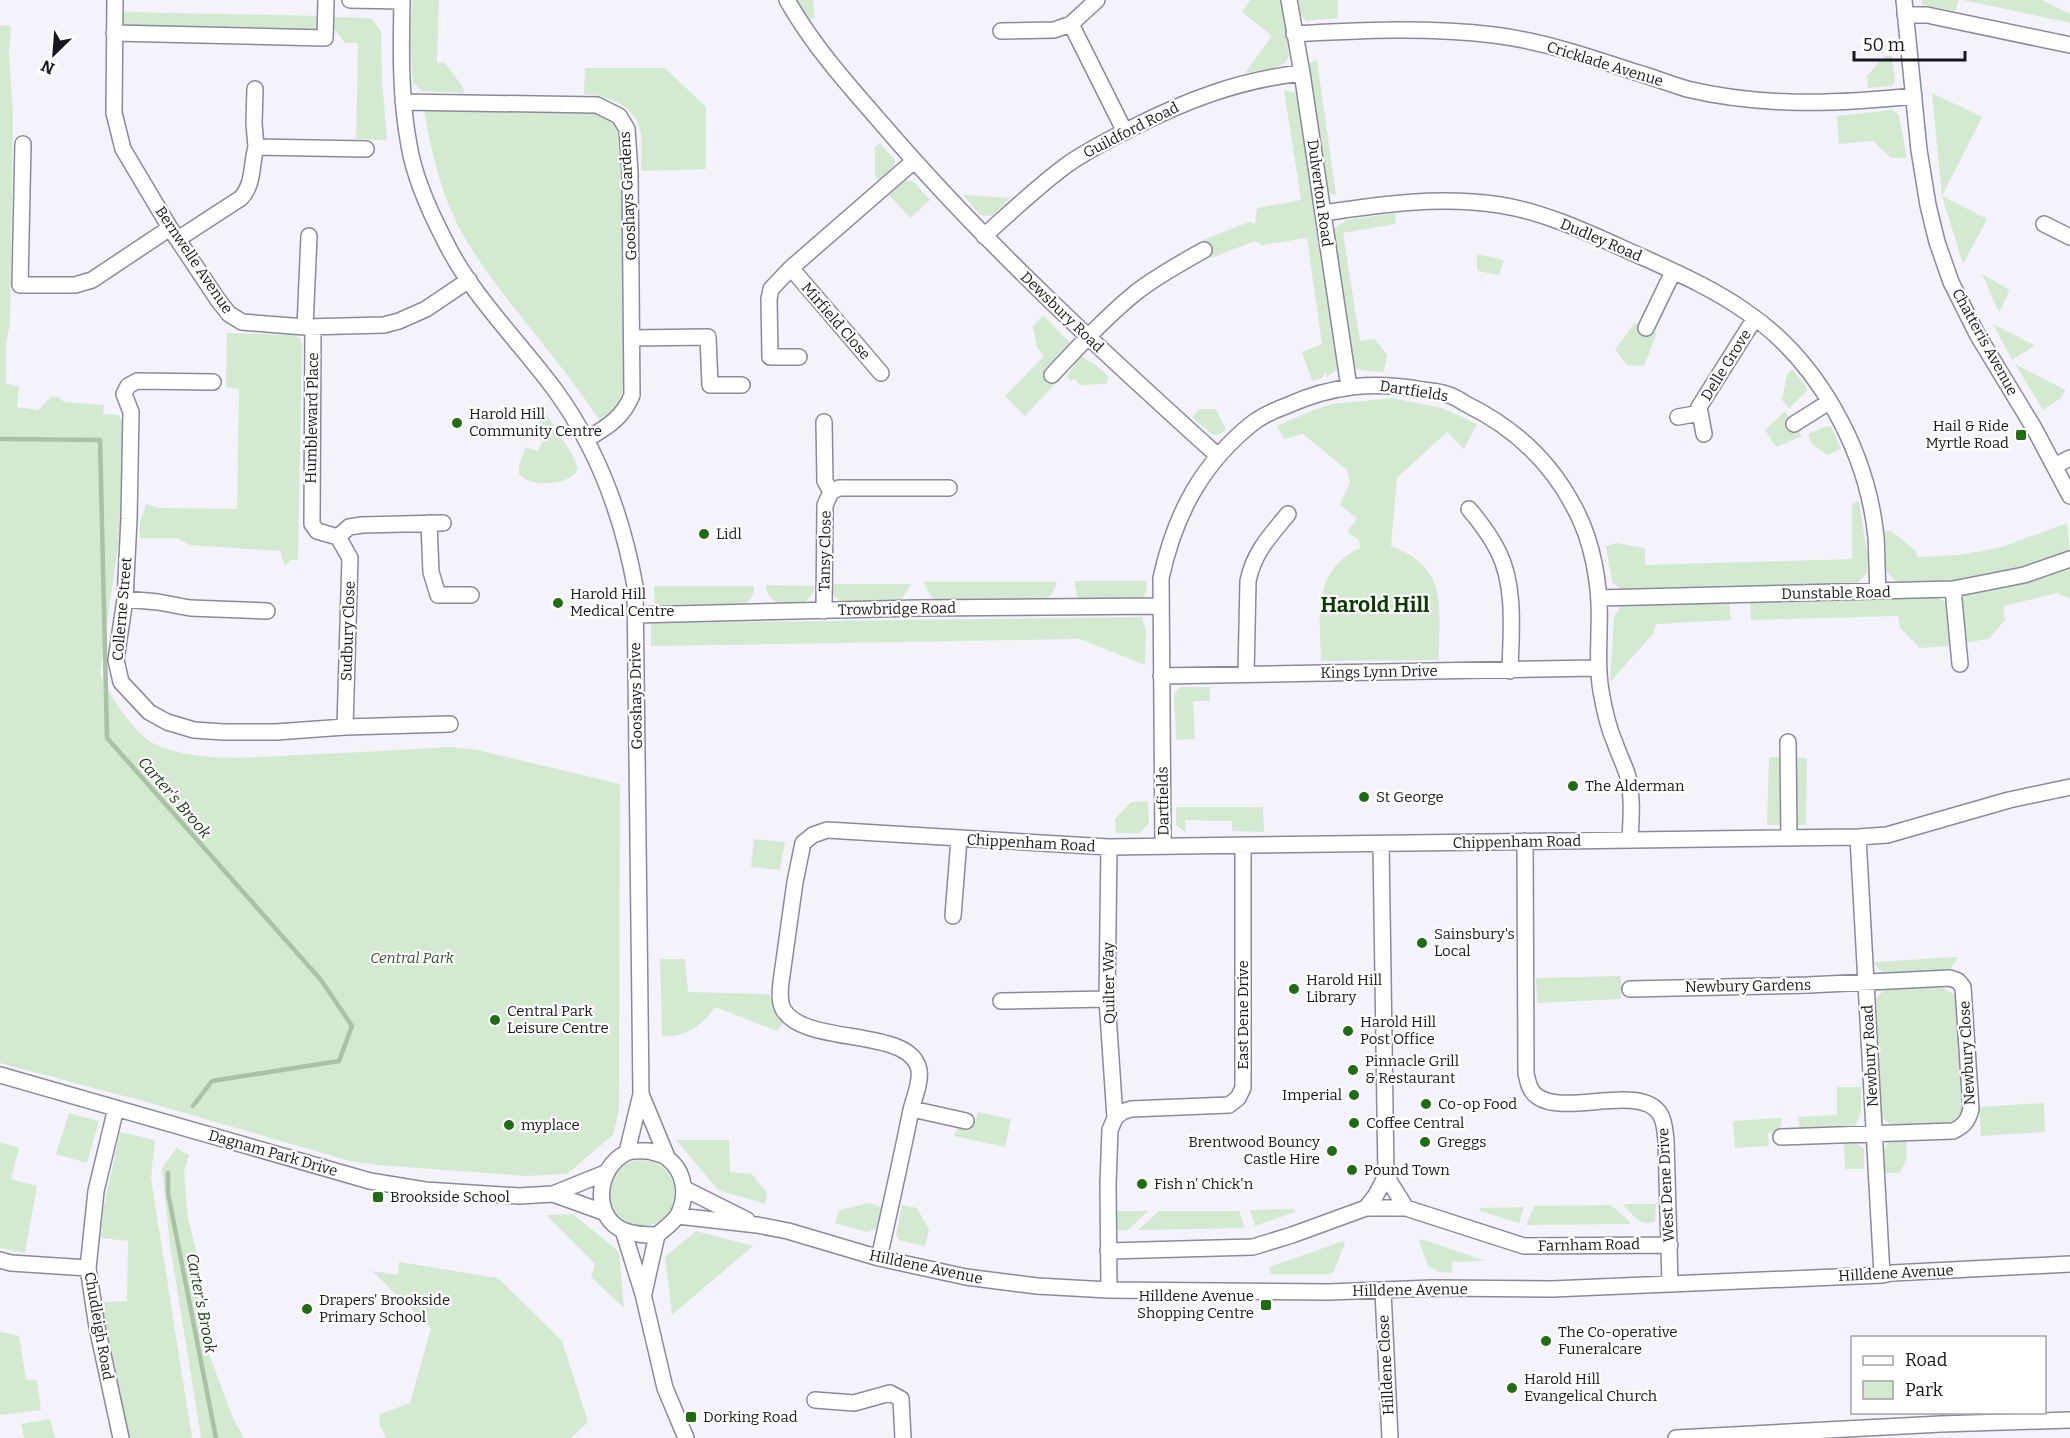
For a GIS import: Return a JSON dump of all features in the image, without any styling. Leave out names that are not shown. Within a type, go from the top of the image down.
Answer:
[{"type":"street","name":"Bernwelle Avenue","points":[[116,0],[114,113],[123,149],[174,234],[218,300],[235,319],[242,322],[309,327],[369,326],[399,321],[426,309],[469,280]]},
{"type":"street","points":[[114,33],[325,38],[326,0]]},
{"type":"street","points":[[350,0],[402,1]]},
{"type":"street","name":"Dewsbury Road","points":[[787,0],[803,28],[914,161],[984,236],[1087,338],[1218,456]]},
{"type":"street","points":[[1001,30],[1054,30],[1071,24],[1097,0]]},
{"type":"street","name":"Dulverton Road","points":[[1289,0],[1302,73],[1348,387]]},
{"type":"street","name":"Gooshays Drive","points":[[402,1],[400,63],[403,102],[409,148],[425,195],[444,241],[469,280],[572,413],[605,478],[619,515],[634,586],[641,1094],[627,1152]]},
{"type":"street","points":[[1905,7],[1927,15],[2070,45]]},
{"type":"street","name":"Chatteris Avenue","points":[[1905,7],[1919,150],[1937,242],[1951,282],[1977,334],[2034,428],[2070,496]]},
{"type":"street","points":[[1071,24],[1125,132]]},
{"type":"street","name":"Cricklade Avenue","points":[[1294,34],[1380,29],[1495,35],[1586,56],[1686,89],[1735,98],[1793,103],[1914,96]]},
{"type":"street","name":"Guildford Road","points":[[984,236],[1025,198],[1094,147],[1216,90],[1245,82],[1302,73]]},
{"type":"street","points":[[23,144],[20,285],[75,285],[92,280],[242,198],[247,192],[252,175],[252,161],[256,147],[255,89]]},
{"type":"street","name":"Gooshays Gardens","points":[[403,102],[597,105],[620,116],[627,129],[628,148],[633,385],[627,406],[613,423],[586,440]]},
{"type":"street","points":[[256,147],[366,149]]},
{"type":"street","points":[[799,357],[770,357],[769,299],[771,289],[791,268],[914,161]]},
{"type":"street","name":"Dudley Road","points":[[1323,213],[1406,201],[1448,200],[1501,205],[1566,224],[1712,290],[1755,318],[1792,351],[1829,402],[1848,436],[1867,492],[1876,535],[1878,591]]},
{"type":"street","points":[[2044,224],[2070,237]]},
{"type":"street","name":"Humbleward Place","points":[[309,236],[312,524],[317,531],[338,537]]},
{"type":"street","points":[[1052,375],[1135,293],[1204,250]]},
{"type":"street","name":"Mirfield Close","points":[[791,268],[881,373]]},
{"type":"street","points":[[1646,328],[1673,272]]},
{"type":"street","name":"Delle Grove","points":[[1704,434],[1699,407],[1755,318]]},
{"type":"street","points":[[632,338],[708,337],[710,385],[742,385]]},
{"type":"street","name":"Collerne Street","points":[[213,382],[137,381],[128,386],[124,394],[131,412],[125,599],[116,660],[121,682],[149,712],[167,722],[194,730],[276,732],[345,727],[450,724]]},
{"type":"street","name":"Dartfields","points":[[1163,846],[1161,578],[1172,537],[1183,509],[1199,479],[1218,456],[1256,421],[1306,397],[1370,384],[1401,386],[1446,394],[1485,413],[1511,431],[1539,457],[1574,505],[1590,548],[1599,598],[1597,668],[1606,717],[1628,776],[1631,809],[1630,840]]},
{"type":"street","points":[[1794,424],[1829,402]]},
{"type":"street","name":"Delle Grove","points":[[1678,417],[1700,413]]},
{"type":"street","name":"Tansy Close","points":[[824,422],[825,481],[831,492]]},
{"type":"street","points":[[2054,465],[2070,458]]},
{"type":"street","name":"Tansy Close","points":[[824,611],[825,505],[831,492],[838,488],[949,488]]},
{"type":"street","points":[[1469,509],[1488,533],[1499,553],[1507,578],[1510,671]]},
{"type":"street","points":[[1246,674],[1250,568],[1256,554],[1288,514]]},
{"type":"street","points":[[338,537],[349,527],[362,525],[436,523],[431,572],[438,595],[471,595]]},
{"type":"street","name":"Sudbury Close","points":[[338,537],[350,558],[345,727]]},
{"type":"street","name":"Dunstable Road","points":[[1599,598],[1953,589],[2024,575],[2070,559]]},
{"type":"street","points":[[1953,589],[1960,664]]},
{"type":"street","points":[[125,599],[190,608],[267,611]]},
{"type":"street","name":"Trowbridge Road","points":[[635,615],[918,608],[1160,606]]},
{"type":"street","name":"Kings Lynn Drive","points":[[1161,676],[1597,668]]},
{"type":"street","points":[[1788,742],[1789,838]]},
{"type":"street","name":"Chippenham Road","points":[[879,1258],[919,1071],[915,1059],[901,1048],[813,1029],[794,1021],[783,1009],[780,995],[781,982],[795,882],[802,843],[813,835],[827,830],[1109,847],[1858,837],[1887,835],[2009,800],[2070,787]]},
{"type":"street","name":"Newbury Road","points":[[1858,837],[1882,1275]]},
{"type":"street","name":"Chippenham Road","points":[[953,916],[958,839]]},
{"type":"street","name":"West Dene Drive","points":[[1525,841],[1526,1073],[1530,1088],[1537,1097],[1545,1101],[1638,1101],[1651,1105],[1660,1113],[1665,1126],[1666,1141],[1670,1283]]},
{"type":"street","points":[[1366,1208],[1386,1176],[1381,844]]},
{"type":"street","name":"East Dene Drive","points":[[1115,1118],[1131,1108],[1229,1105],[1238,1098],[1243,1088],[1241,922],[1243,845]]},
{"type":"street","name":"Quilter Way","points":[[1109,847],[1107,999],[1115,1118]]},
{"type":"street","name":"Newbury Close","points":[[1866,982],[1950,978],[1958,981],[1963,987],[1971,1109],[1964,1126],[1953,1131],[1873,1134]]},
{"type":"street","name":"Newbury Gardens","points":[[1630,989],[1866,982]]},
{"type":"street","points":[[1001,1001],[1107,999]]},
{"type":"street","name":"Dagnam Park Drive","points":[[0,1075],[370,1181],[425,1190],[519,1196],[553,1194],[605,1173]]},
{"type":"street","name":"Gooshays Drive","points":[[641,1094],[667,1157]]},
{"type":"street","name":"Chudleigh Road","points":[[116,1108],[96,1191],[88,1268],[97,1327],[121,1438]]},
{"type":"street","points":[[912,1109],[966,1121]]},
{"type":"street","points":[[1109,1290],[1110,1130],[1115,1118]]},
{"type":"street","points":[[1781,1137],[1873,1134]]},
{"type":"street","points":[[644,1294],[657,1235],[678,1216],[685,1189],[678,1171],[667,1157],[649,1151],[627,1152],[605,1173],[601,1193],[603,1212],[611,1222],[623,1230],[642,1235],[657,1235]]},
{"type":"street","points":[[1386,1176],[1406,1208]]},
{"type":"street","name":"Hilldene Avenue","points":[[685,1189],[757,1225]]},
{"type":"street","name":"Dagnam Park Drive","points":[[553,1194],[603,1212]]},
{"type":"street","name":"Farnham Road","points":[[1108,1251],[1253,1247],[1366,1208],[1406,1208],[1524,1246],[1670,1245]]},
{"type":"street","name":"Hilldene Avenue","points":[[678,1216],[788,1231],[879,1258],[966,1277],[1037,1286],[1109,1290],[1552,1289],[1882,1275],[2070,1264]]},
{"type":"street","points":[[623,1230],[644,1294],[665,1388],[686,1438]]},
{"type":"street","points":[[0,1260],[11,1263],[88,1268]]},
{"type":"street","name":"Hilldene Close","points":[[1383,1291],[1390,1438]]},
{"type":"street","points":[[815,1401],[854,1403],[890,1392],[901,1399],[903,1438]]},
{"type":"street","points":[[1676,1438],[1941,1431],[2070,1420]]},
{"type":"green space","points":[[412,0],[439,0],[437,63],[444,62],[463,87],[464,93],[421,91],[413,82],[410,44]]},
{"type":"green space","points":[[793,0],[813,0],[815,18],[806,20]]},
{"type":"green space","points":[[1250,0],[1281,0],[1289,55],[1286,62],[1275,68],[1245,73],[1272,36],[1242,12]]},
{"type":"green space","points":[[1294,0],[1338,0],[1338,18],[1306,21],[1296,10]]},
{"type":"green space","points":[[1922,0],[1959,0],[1955,11],[1922,5]]},
{"type":"green space","points":[[1963,0],[2042,0],[2070,14],[2070,23]]},
{"type":"green space","points":[[126,12],[322,16],[318,31],[122,26],[122,15]]},
{"type":"green space","points":[[334,17],[371,18],[381,31],[387,140],[356,139],[358,43],[345,43],[334,29]]},
{"type":"green space","name":"Central Park","points":[[0,25],[11,26],[9,53],[13,112],[10,323],[6,345],[6,383],[19,387],[17,407],[38,410],[51,397],[59,397],[64,402],[104,405],[103,414],[118,415],[125,424],[123,511],[100,673],[110,693],[132,725],[159,746],[193,755],[246,758],[449,747],[477,750],[620,784],[619,1110],[613,1135],[567,1174],[526,1176],[350,1161],[150,1103],[0,1063]]},
{"type":"green space","points":[[1885,56],[1892,56],[1895,81],[1892,86],[1868,88],[1867,76]]},
{"type":"green space","points":[[1317,60],[1336,195],[1326,192],[1307,64]]},
{"type":"green space","points":[[585,68],[665,68],[706,107],[706,169],[641,171],[641,139],[637,120],[625,107],[610,99],[584,94]]},
{"type":"green space","points":[[1284,90],[1301,94],[1338,369],[1327,377],[1326,372],[1322,378],[1312,381],[1302,352],[1322,344],[1307,238],[1262,245],[1255,241],[1211,258],[1204,250],[1203,240],[1249,222],[1255,224],[1257,208],[1301,200]]},
{"type":"green space","points":[[1932,93],[1982,117],[1942,196]]},
{"type":"green space","points":[[424,110],[588,111],[609,120],[616,128],[623,150],[626,384],[616,408],[600,421],[471,248],[446,199],[431,146]]},
{"type":"green space","points":[[1892,110],[1899,115],[1907,158],[1891,158],[1873,141],[1839,144],[1837,116]]},
{"type":"green space","points":[[880,143],[895,160],[894,166],[879,180],[875,176],[875,147]]},
{"type":"green space","points":[[906,180],[914,182],[930,200],[910,218],[889,195]]},
{"type":"green space","points":[[963,195],[1010,198],[992,216],[980,215]]},
{"type":"green space","points":[[1942,196],[1987,219],[1963,264]]},
{"type":"green space","points":[[1395,213],[1396,224],[1343,233],[1360,341],[1375,339],[1387,355],[1384,372],[1364,371],[1352,367],[1331,230],[1347,220]]},
{"type":"green space","points":[[1477,254],[1504,260],[1499,275],[1477,271]]},
{"type":"green space","points":[[1982,274],[2010,290],[1999,312]]},
{"type":"green space","points":[[1043,315],[1070,343],[1044,370],[1056,383],[1025,416],[1005,396],[1044,356],[1037,347],[1033,326]]},
{"type":"green space","points":[[1634,323],[1657,333],[1644,366],[1627,365],[1615,350]]},
{"type":"green space","points":[[1993,324],[2034,345],[2034,346],[2012,360]]},
{"type":"green space","points":[[227,333],[294,335],[300,338],[302,346],[298,560],[290,560],[285,566],[280,551],[190,545],[177,538],[140,538],[140,523],[146,504],[159,508],[237,509],[239,389],[226,387]]},
{"type":"green space","points":[[1077,354],[1095,364],[1109,377],[1106,384],[1080,385],[1074,379],[1071,381],[1067,376],[1073,368]]},
{"type":"green space","points":[[2015,364],[2065,390],[2061,398],[2043,410]]},
{"type":"green space","points":[[1792,369],[1807,391],[1789,408],[1782,400],[1787,375]]},
{"type":"green space","points":[[1392,398],[1442,408],[1477,424],[1464,449],[1447,432],[1397,478],[1391,546],[1410,555],[1424,566],[1432,578],[1439,607],[1439,660],[1321,661],[1322,596],[1333,569],[1344,558],[1360,548],[1359,540],[1347,532],[1357,518],[1340,505],[1350,482],[1347,470],[1303,434],[1284,439],[1277,426],[1332,404]]},
{"type":"green space","points":[[1200,409],[1216,409],[1226,429],[1220,434],[1213,435],[1192,417]]},
{"type":"green space","points":[[544,410],[572,454],[578,469],[574,475],[559,482],[532,482],[519,474],[519,465],[526,447],[538,451],[545,434],[535,429]]},
{"type":"green space","points":[[1785,411],[1802,436],[1776,447],[1765,430]]},
{"type":"green space","points":[[1827,426],[1832,428],[1841,449],[1828,455],[1812,444],[1808,434]]},
{"type":"green space","points":[[1859,501],[1868,559],[1867,573],[1856,585],[1623,591],[1612,582],[1606,546],[1617,543],[1645,548],[1645,565],[1852,559],[1852,504]]},
{"type":"green space","points":[[2067,523],[2070,551],[2017,569],[1968,579],[1899,584],[1886,571],[1885,531],[1891,531],[1916,551],[1917,557],[1960,555],[2002,547]]},
{"type":"green space","points":[[2070,568],[2070,599],[2058,593],[2003,606],[2005,620],[1989,639],[1962,643],[1959,595],[2029,581]]},
{"type":"green space","points":[[1074,581],[1146,581],[1147,588],[1142,601],[1078,601]]},
{"type":"green space","points":[[924,582],[1057,582],[1050,595],[1037,602],[943,603],[930,596]]},
{"type":"green space","points":[[829,584],[911,584],[902,599],[891,605],[845,604],[834,596]]},
{"type":"green space","points":[[765,585],[816,586],[805,602],[789,607],[775,601],[769,595]]},
{"type":"green space","points":[[654,586],[754,586],[750,598],[741,607],[655,608]]},
{"type":"green space","points":[[1938,597],[1949,605],[1953,639],[1950,646],[1920,648],[1900,628],[1898,616],[1751,620],[1750,603]]},
{"type":"green space","points":[[1729,602],[1731,620],[1656,624],[1653,634],[1610,682],[1614,617],[1621,606]]},
{"type":"green space","points":[[1142,617],[1146,631],[1145,665],[1080,639],[651,646],[651,623]]},
{"type":"green space","points":[[1180,687],[1210,687],[1210,701],[1193,701],[1195,739],[1176,740],[1174,694]]},
{"type":"green space","points":[[1769,757],[1807,758],[1806,825],[1767,825]]},
{"type":"green space","points":[[1148,801],[1149,823],[1140,833],[1116,833],[1115,819],[1131,802]]},
{"type":"green space","points":[[1176,807],[1263,807],[1264,832],[1232,831],[1232,821],[1185,820],[1186,833],[1176,825]]},
{"type":"green space","points":[[754,839],[785,842],[780,870],[751,867]]},
{"type":"green space","points":[[1958,957],[1948,973],[1885,976],[1873,962]]},
{"type":"green space","points":[[660,959],[685,959],[688,992],[769,994],[775,1013],[783,1023],[777,1031],[715,1007],[705,1020],[686,1033],[662,1036]]},
{"type":"green space","points":[[1621,976],[1621,999],[1537,1003],[1536,978]]},
{"type":"green space","points":[[1941,987],[1955,995],[1963,1108],[1957,1119],[1948,1123],[1893,1126],[1882,1118],[1876,998],[1885,989]]},
{"type":"green space","points":[[1837,1087],[1861,1087],[1861,1113],[1855,1127],[1800,1130],[1798,1117],[1837,1115]]},
{"type":"green space","points":[[2044,1103],[2045,1132],[1981,1136],[1979,1107]]},
{"type":"green space","points":[[978,1112],[1011,1119],[1005,1147],[954,1136],[959,1124],[974,1126]]},
{"type":"green space","points":[[69,1113],[99,1121],[87,1163],[56,1154]]},
{"type":"green space","points":[[1782,1118],[1780,1130],[1768,1133],[1769,1146],[1735,1148],[1733,1121]]},
{"type":"green space","points":[[120,1132],[155,1140],[151,1178],[192,1438],[129,1438],[108,1350],[100,1302],[127,1301],[128,1241],[101,1238],[103,1211]]},
{"type":"green space","points":[[676,1140],[729,1140],[730,1172],[752,1174],[767,1193],[765,1204],[718,1190]]},
{"type":"green space","points":[[1907,1140],[1906,1162],[1899,1173],[1885,1173],[1884,1149],[1890,1141]]},
{"type":"green space","points":[[0,1142],[19,1148],[11,1179],[37,1186],[25,1253],[0,1248]]},
{"type":"green space","points":[[1844,1143],[1855,1143],[1864,1149],[1864,1169],[1845,1169]]},
{"type":"green space","points":[[176,1148],[189,1155],[184,1171],[188,1219],[196,1249],[198,1290],[207,1331],[207,1349],[233,1418],[244,1438],[201,1438],[170,1245],[162,1168]]},
{"type":"green space","points":[[635,1160],[649,1160],[661,1165],[670,1174],[675,1193],[673,1206],[666,1217],[649,1226],[635,1226],[623,1221],[614,1212],[609,1200],[609,1186],[614,1174],[623,1165]]},
{"type":"green space","points":[[869,1203],[882,1207],[876,1229],[867,1232],[835,1223],[839,1210]]},
{"type":"green space","points":[[1622,1204],[1656,1204],[1655,1221],[1641,1222]]},
{"type":"green space","points":[[902,1205],[917,1208],[929,1230],[925,1246],[900,1241],[896,1235]]},
{"type":"green space","points":[[1611,1205],[1630,1224],[1526,1225],[1534,1206]]},
{"type":"green space","points":[[1524,1207],[1519,1223],[1480,1211],[1479,1208]]},
{"type":"green space","points":[[1294,1209],[1295,1212],[1255,1226],[1250,1210]]},
{"type":"green space","points":[[1115,1211],[1148,1211],[1128,1230],[1115,1231]]},
{"type":"green space","points":[[1159,1211],[1239,1211],[1245,1228],[1138,1230]]},
{"type":"green space","points":[[573,1214],[619,1252],[624,1308],[591,1277],[595,1264],[546,1215]]},
{"type":"green space","points":[[696,1231],[753,1246],[672,1315],[665,1257]]},
{"type":"green space","points":[[1421,1239],[1486,1261],[1452,1262],[1452,1273],[1439,1272],[1428,1266],[1419,1241]]},
{"type":"green space","points":[[1343,1241],[1345,1243],[1334,1271],[1330,1274],[1271,1274],[1269,1267]]},
{"type":"green space","points":[[399,1262],[498,1278],[562,1341],[588,1422],[571,1438],[383,1438],[386,1437],[379,1424],[380,1414],[410,1403],[431,1328],[372,1271],[398,1275]]},
{"type":"green space","points":[[0,1332],[19,1336],[26,1380],[37,1380],[41,1410],[0,1415]]},
{"type":"green space","points":[[50,1419],[55,1438],[24,1438],[21,1424]]},
{"type":"waterway","name":"Carter's Brook","points":[[0,439],[100,440],[107,738],[321,980],[352,1026],[339,1061],[212,1081],[193,1106]]},
{"type":"waterway","name":"Carter's Brook","points":[[168,1173],[168,1193],[216,1438]]},
{"type":"place","name":"Harold Hill Community Centre","points":[[457,423]]},
{"type":"place","name":"Hail & Ride Myrtle Road","points":[[2021,435]]},
{"type":"place","name":"Lidl","points":[[704,534]]},
{"type":"place","name":"Harold Hill Medical Centre","points":[[558,603]]},
{"type":"place","name":"The Alderman","points":[[1573,786]]},
{"type":"place","name":"St George","points":[[1364,797]]},
{"type":"place","name":"Sainsbury's Local","points":[[1422,943]]},
{"type":"place","name":"Harold Hill Library","points":[[1294,989]]},
{"type":"place","name":"Central Park Leisure Centre","points":[[495,1020]]},
{"type":"place","name":"Harold Hill Post Office","points":[[1348,1031]]},
{"type":"place","name":"Pinnacle Grill & Restaurant","points":[[1353,1070]]},
{"type":"place","name":"Imperial","points":[[1354,1095]]},
{"type":"place","name":"Co-op Food","points":[[1426,1104]]},
{"type":"place","name":"Coffee Central","points":[[1354,1123]]},
{"type":"place","name":"myplace","points":[[509,1125]]},
{"type":"place","name":"Greggs","points":[[1425,1142]]},
{"type":"place","name":"Brentwood Bouncy Castle Hire","points":[[1332,1151]]},
{"type":"place","name":"Pound Town","points":[[1352,1170]]},
{"type":"place","name":"Fish n' Chick'n","points":[[1142,1184]]},
{"type":"place","name":"Brookside School","points":[[378,1197]]},
{"type":"place","name":"Hilldene Avenue Shopping Centre","points":[[1266,1305]]},
{"type":"place","name":"Drapers' Brookside Primary School","points":[[307,1309]]},
{"type":"place","name":"The Co-operative Funeralcare","points":[[1546,1341]]},
{"type":"place","name":"Harold Hill Evangelical Church","points":[[1512,1388]]},
{"type":"place","name":"Dorking Road","points":[[691,1417]]},
{"type":"district","name":"Harold Hill","points":[[1375,605]]}]
